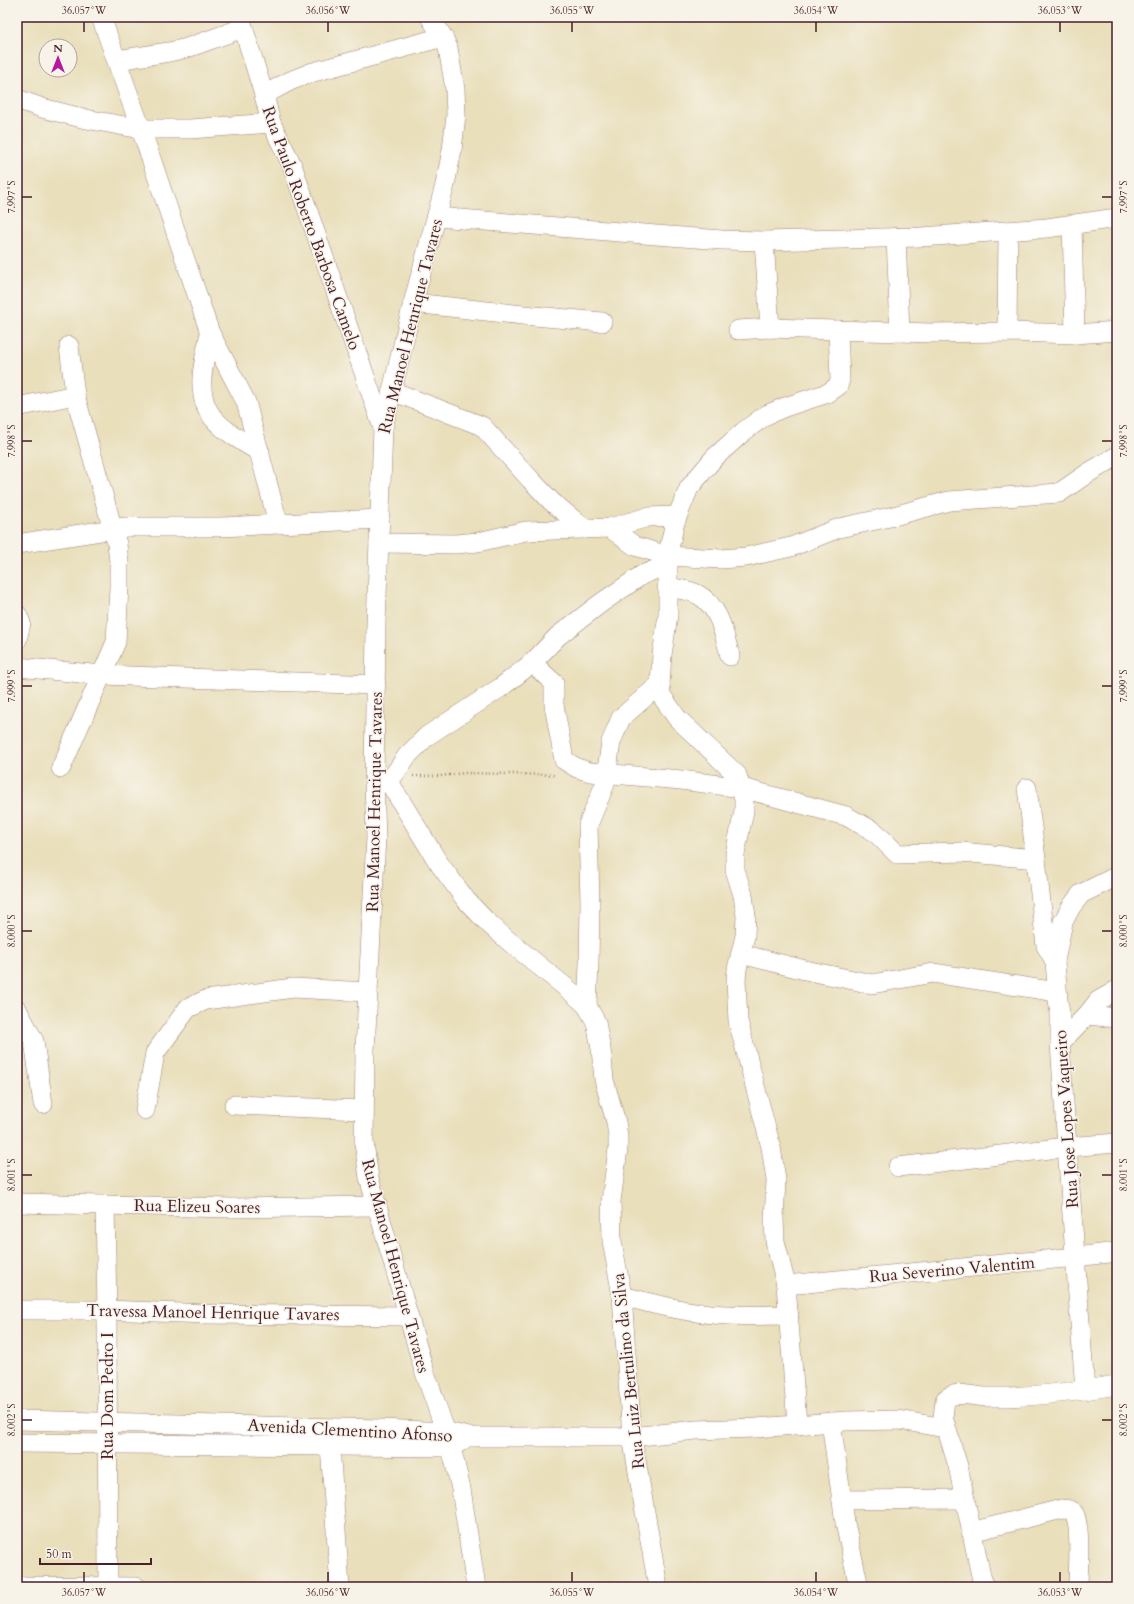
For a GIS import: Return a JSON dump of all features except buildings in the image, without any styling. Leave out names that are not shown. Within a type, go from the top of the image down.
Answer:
[{"type":"street","points":[[101,17],[141,129],[210,333],[246,402],[278,523]]},
{"type":"street","name":"Rua Manoel Henrique Tavares","points":[[430,17],[448,48],[452,64],[456,115],[452,150],[437,217],[413,303],[383,428],[376,685],[385,781],[376,837],[363,1110],[364,1143],[369,1178],[423,1366],[449,1440],[461,1489],[476,1587]]},
{"type":"street","points":[[117,60],[187,48],[241,22]]},
{"type":"street","name":"Rua Paulo Roberto Barbosa Camelo","points":[[241,22],[264,95],[271,123],[292,165],[383,428]]},
{"type":"street","name":"Rua Paulo Roberto Barbosa Camelo","points":[[264,95],[310,72],[443,37]]},
{"type":"street","points":[[17,99],[42,108],[86,120],[141,129],[190,129],[271,123]]},
{"type":"street","points":[[437,217],[663,236],[764,241],[921,237],[1047,228],[1117,218]]},
{"type":"street","points":[[1072,225],[1075,334]]},
{"type":"street","points":[[1007,332],[1008,230]]},
{"type":"street","points":[[896,237],[900,332]]},
{"type":"street","points":[[764,241],[770,328]]},
{"type":"street","points":[[413,303],[602,322]]},
{"type":"street","points":[[738,330],[770,328],[900,332],[1007,332],[1075,334],[1117,331]]},
{"type":"street","points":[[797,1424],[786,1285],[775,1241],[774,1220],[776,1180],[771,1147],[738,1021],[736,980],[745,936],[746,916],[743,895],[735,870],[734,854],[744,812],[742,788],[737,775],[730,767],[677,718],[661,695],[660,684],[662,655],[668,615],[667,561],[678,516],[689,488],[714,458],[743,432],[766,416],[784,407],[828,393],[838,386],[840,380],[838,330]]},
{"type":"street","points":[[210,333],[203,368],[202,393],[209,412],[227,432],[260,452]]},
{"type":"street","points":[[61,768],[103,675],[116,642],[119,562],[117,544],[76,395],[69,346]]},
{"type":"street","points":[[392,392],[482,426],[552,502],[585,529]]},
{"type":"street","points":[[17,407],[76,395]]},
{"type":"street","points":[[385,781],[427,736],[500,688],[532,662],[558,636],[601,603],[642,575],[667,561],[746,557],[791,547],[839,528],[890,517],[949,501],[1059,494],[1088,473],[1117,456]]},
{"type":"street","points":[[379,543],[456,544],[478,542],[526,531],[610,528],[648,517],[678,516]]},
{"type":"street","points":[[17,544],[126,527],[221,527],[380,519]]},
{"type":"street","points":[[610,528],[635,546],[667,561]]},
{"type":"street","points":[[667,587],[696,594],[708,601],[716,613],[722,627],[730,656]]},
{"type":"street","points":[[17,614],[21,623],[17,640]]},
{"type":"street","points":[[532,662],[554,683],[554,705],[564,760],[577,768],[590,772],[606,774],[681,780],[742,788],[846,816],[876,832],[897,854],[961,852],[1036,859]]},
{"type":"street","points":[[17,667],[103,675],[376,685]]},
{"type":"street","points":[[586,1006],[589,964],[590,903],[588,825],[605,784],[611,742],[621,718],[660,684]]},
{"type":"street","name":"Rua Luiz Bertulino da Silva","points":[[385,781],[438,862],[466,900],[491,926],[574,994],[586,1006],[596,1022],[604,1080],[617,1129],[618,1149],[611,1201],[614,1255],[622,1296],[632,1437],[658,1587]]},
{"type":"street","points":[[1027,788],[1046,946],[1055,961]]},
{"type":"street","name":"Rua Jose Lopes Vaqueiro","points":[[1085,1390],[1060,1043],[1060,1013],[1055,961],[1064,922],[1070,907],[1081,894],[1117,876]]},
{"type":"street","points":[[741,954],[872,984],[932,973],[1057,992]]},
{"type":"street","points":[[145,1110],[155,1053],[188,1008],[206,1000],[293,988],[368,992]]},
{"type":"street","points":[[1060,1043],[1087,1015],[1098,1001],[1117,990]]},
{"type":"street","points":[[17,1009],[34,1041],[43,1104]]},
{"type":"street","points":[[1087,1015],[1117,1018]]},
{"type":"street","points":[[234,1105],[363,1110]]},
{"type":"street","points":[[898,1167],[1067,1147],[1117,1143]]},
{"type":"street","name":"Rua Elizeu Soares","points":[[17,1203],[232,1208],[377,1206]]},
{"type":"street","name":"Rua Dom Pedro I","points":[[105,1205],[108,1587]]},
{"type":"street","name":"Rua Severino Valentim","points":[[786,1285],[1117,1252]]},
{"type":"street","points":[[622,1296],[668,1308],[700,1313],[728,1315],[789,1315]]},
{"type":"street","name":"Travessa Manoel Henrique Tavares","points":[[17,1310],[107,1310],[206,1314],[408,1316]]},
{"type":"street","points":[[985,1587],[971,1532],[958,1466],[945,1428],[943,1417],[944,1403],[947,1397],[952,1395],[1005,1397],[1085,1390],[1117,1385]]},
{"type":"street","name":"Avenida Clementino Afonso","points":[[17,1420],[381,1429],[449,1440]]},
{"type":"street","points":[[632,1437],[696,1430],[831,1422],[899,1420],[945,1428]]},
{"type":"street","points":[[831,1422],[845,1523],[858,1587]]},
{"type":"street","name":"Avenida Clementino Afonso","points":[[17,1443],[330,1446],[449,1440],[469,1437],[632,1437]]},
{"type":"street","points":[[330,1446],[340,1587]]},
{"type":"street","points":[[842,1500],[965,1499]]},
{"type":"street","points":[[971,1532],[1062,1509],[1074,1512],[1078,1526],[1078,1587]]},
{"type":"street","points":[[17,1586],[138,1587]]},
{"type":"path","points":[[385,781],[464,773],[562,775],[577,768]]}]
